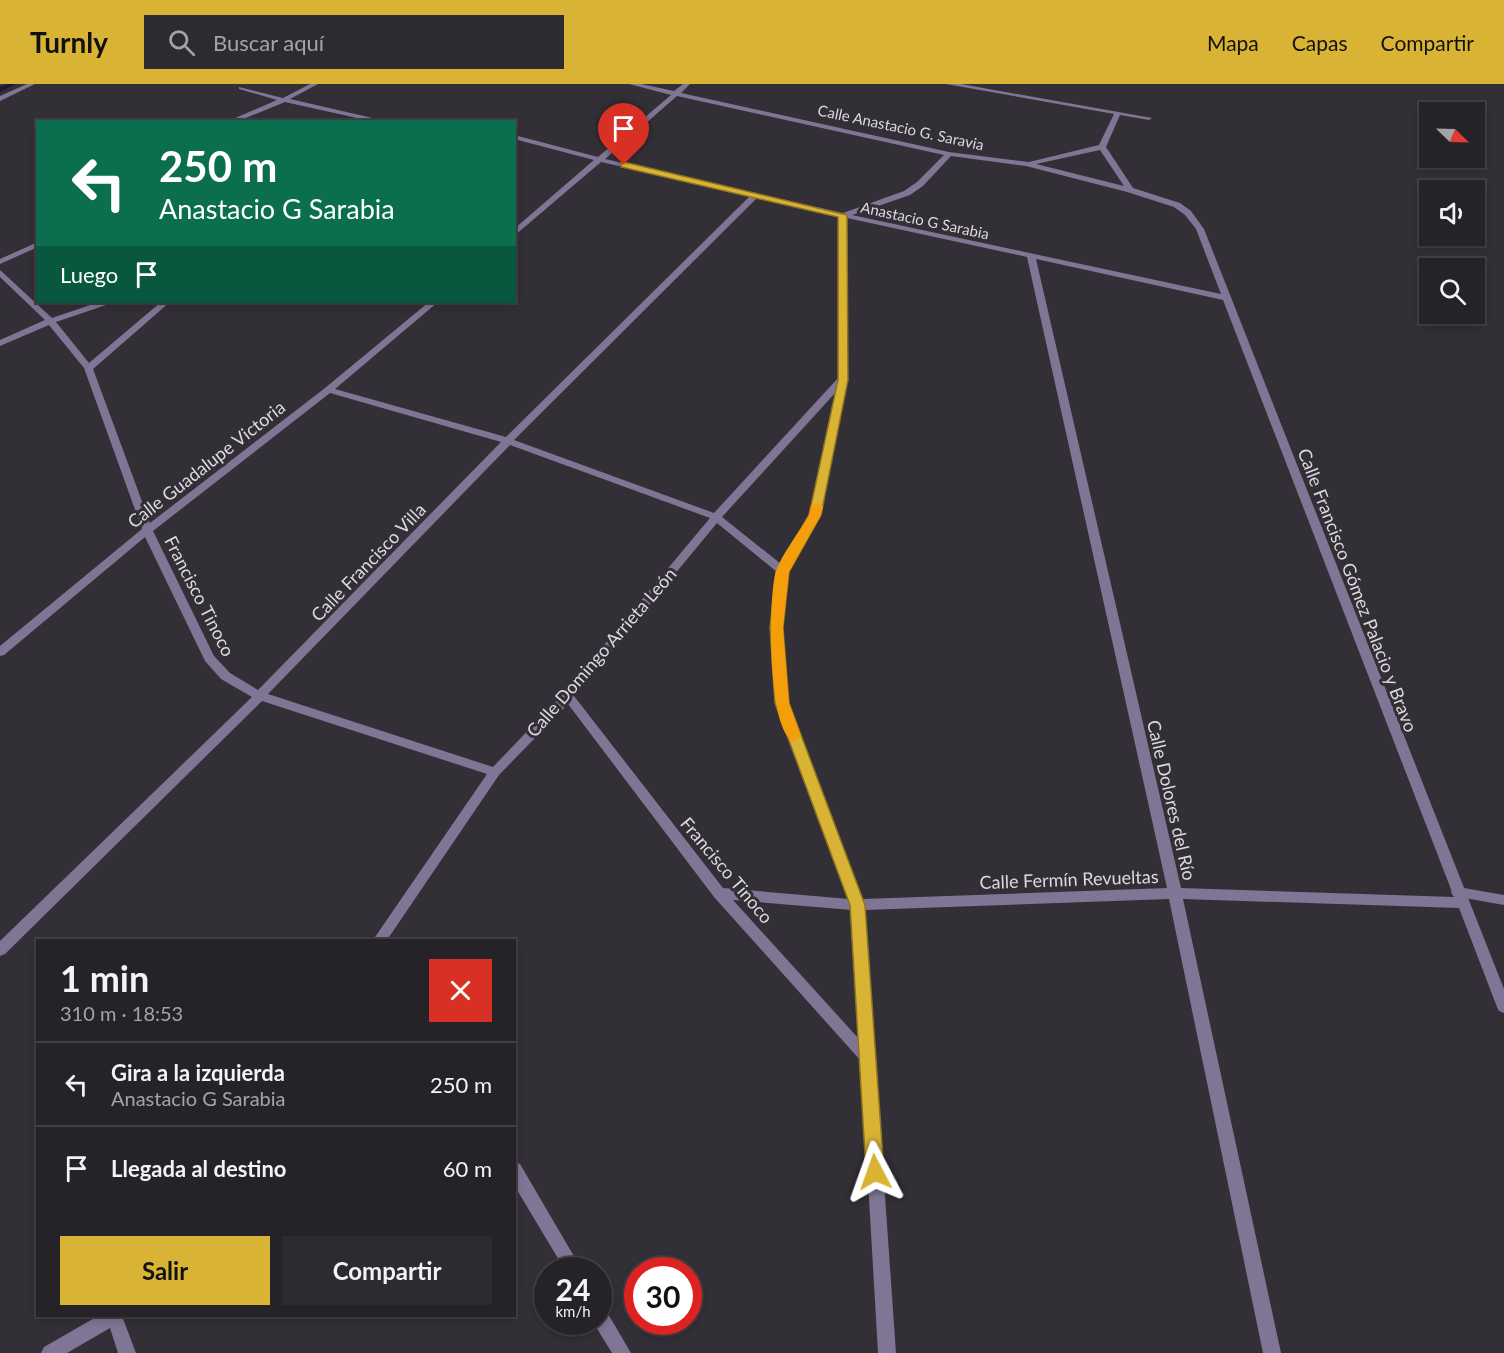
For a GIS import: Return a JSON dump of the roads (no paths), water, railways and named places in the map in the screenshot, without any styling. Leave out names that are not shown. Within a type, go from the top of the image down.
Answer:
[{"type":"street","points":[[0,99],[32,84]]},
{"type":"street","points":[[234,120],[284,100],[315,84]]},
{"type":"street","name":"Calle Anastacio G. Saravia","points":[[632,84],[950,154],[1026,164],[1164,199]]},
{"type":"street","points":[[516,232],[570,188],[687,84]]},
{"type":"street","points":[[949,84],[1149,118]]},
{"type":"street","points":[[241,88],[284,100],[378,120]]},
{"type":"street","points":[[1102,147],[1118,113]]},
{"type":"street","name":"Anastacio G Sarabia","points":[[516,138],[601,160],[843,215],[1226,298]]},
{"type":"street","points":[[1026,164],[1102,147]]},
{"type":"street","points":[[1102,147],[1130,190]]},
{"type":"street","points":[[887,1353],[858,905],[782,703],[776,628],[782,572],[815,515],[843,380],[843,215],[907,193],[920,184],[950,154]]},
{"type":"street","name":"Calle Francisco Villa","points":[[0,950],[260,696],[508,441],[757,194]]},
{"type":"street","name":"Calle Francisco Gómez Palacio y Bravo","points":[[1164,199],[1188,213],[1200,229],[1504,1006]]},
{"type":"street","points":[[0,262],[36,245]]},
{"type":"street","name":"Calle Dolores del Río","points":[[1031,257],[1175,893],[1272,1353]]},
{"type":"street","name":"Francisco Tinoco","points":[[0,272],[51,321],[88,368],[147,530],[209,658],[219,672],[237,686],[260,696],[495,772]]},
{"type":"street","points":[[0,343],[51,321],[103,303]]},
{"type":"street","points":[[88,368],[165,303]]},
{"type":"street","name":"Calle Guadalupe Victoria","points":[[0,652],[147,530],[328,390],[433,303]]},
{"type":"street","name":"Calle Domingo Arrieta León","points":[[381,939],[495,772],[568,696],[716,517],[843,380]]},
{"type":"street","points":[[328,390],[508,441],[716,517],[782,572]]},
{"type":"street","name":"Francisco Tinoco","points":[[568,696],[719,893],[868,1059]]},
{"type":"street","name":"Calle Fermín Revueltas","points":[[719,893],[858,905],[1175,893],[1504,900]]},
{"type":"street","points":[[516,1172],[566,1257]]},
{"type":"street","points":[[50,1353],[112,1317]]},
{"type":"street","points":[[114,1317],[127,1353]]},
{"type":"street","points":[[611,1335],[622,1353]]},
{"type":"waterway","points":[[0,90],[13,84]]}]
